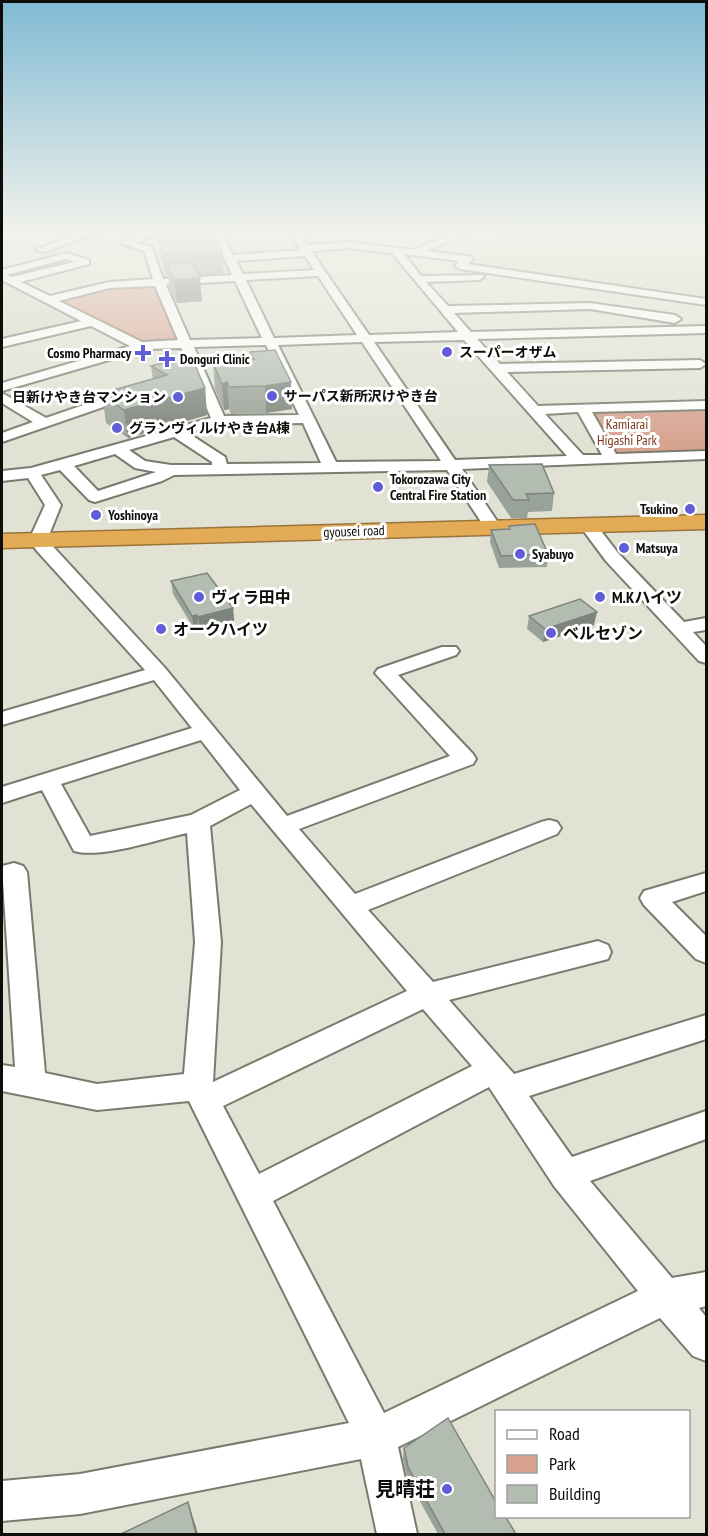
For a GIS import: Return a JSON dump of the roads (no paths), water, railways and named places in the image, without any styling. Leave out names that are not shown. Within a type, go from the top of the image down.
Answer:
[{"type":"highway","name":"gyousei road","points":[[2,541],[706,522]]},
{"type":"street","points":[[52,302],[138,345]]},
{"type":"street","points":[[168,302],[219,420]]},
{"type":"street","points":[[250,302],[331,467]]},
{"type":"street","points":[[341,302],[493,527]]},
{"type":"street","points":[[437,302],[578,459]]},
{"type":"street","points":[[444,310],[470,302]]},
{"type":"street","points":[[551,302],[677,320],[686,330]]},
{"type":"street","points":[[570,302],[573,306]]},
{"type":"street","points":[[590,306],[597,302]]},
{"type":"street","points":[[2,343],[92,322]]},
{"type":"street","points":[[2,387],[138,345],[706,329]]},
{"type":"street","points":[[496,368],[704,364]]},
{"type":"street","points":[[181,377],[198,373]]},
{"type":"street","points":[[2,438],[148,387]]},
{"type":"street","points":[[2,397],[44,423]]},
{"type":"street","points":[[536,410],[706,405]]},
{"type":"street","points":[[583,408],[610,458]]},
{"type":"street","points":[[2,476],[32,473],[64,465],[219,420],[309,419]]},
{"type":"street","points":[[177,433],[220,460],[219,469]]},
{"type":"street","points":[[118,450],[140,465],[171,470],[451,465],[706,455]]},
{"type":"street","points":[[64,465],[95,497],[157,478],[171,470]]},
{"type":"street","points":[[32,473],[53,505],[38,540],[59,566],[158,672],[254,792],[426,995],[502,1080],[565,1175],[665,1297],[706,1343]]},
{"type":"street","points":[[588,526],[612,557],[706,657]]},
{"type":"street","points":[[679,629],[706,624]]},
{"type":"street","points":[[283,826],[465,759],[385,673],[449,651]]},
{"type":"street","points":[[2,719],[158,672]]},
{"type":"street","points":[[2,795],[207,731]]},
{"type":"street","points":[[48,780],[83,845],[105,843],[198,822],[254,792]]},
{"type":"street","points":[[198,822],[208,942],[201,1095],[376,1437],[397,1534]]},
{"type":"street","points":[[351,906],[549,828]]},
{"type":"street","points":[[2,875],[14,872],[31,1083]]},
{"type":"street","points":[[706,882],[653,898],[706,952]]},
{"type":"street","points":[[2,1078],[97,1097],[178,1087],[201,1095],[426,995],[598,952]]},
{"type":"street","points":[[253,1194],[502,1080],[706,1027]]},
{"type":"street","points":[[565,1175],[706,1125]]},
{"type":"street","points":[[2,1501],[80,1494],[376,1437],[665,1297],[706,1289]]},
{"type":"place","name":"スーパーオザム","points":[[447,352]]},
{"type":"place","name":"Cosmo Pharmacy","points":[[143,353]]},
{"type":"place","name":"Donguri Clinic","points":[[167,359]]},
{"type":"place","name":"サーパス新所沢けやき台","points":[[272,396]]},
{"type":"place","name":"日新けやき台マンション","points":[[178,397]]},
{"type":"place","name":"グランヴィルけやき台A棟","points":[[117,428]]},
{"type":"place","name":"Tokorozawa City Central Fire Station","points":[[378,487]]},
{"type":"place","name":"Tsukino","points":[[690,509]]},
{"type":"place","name":"Yoshinoya","points":[[96,515]]},
{"type":"place","name":"Matsuya","points":[[624,548]]},
{"type":"place","name":"Syabuyo","points":[[520,554]]},
{"type":"place","name":"ヴィラ田中","points":[[199,597]]},
{"type":"place","name":"M.Kハイツ","points":[[600,597]]},
{"type":"place","name":"オークハイツ","points":[[161,629]]},
{"type":"place","name":"ベルセゾン","points":[[551,633]]},
{"type":"place","name":"見晴荘","points":[[447,1489]]},
{"type":"park label","name":"Kamiarai Higashi Park","points":[[627,432]]}]
